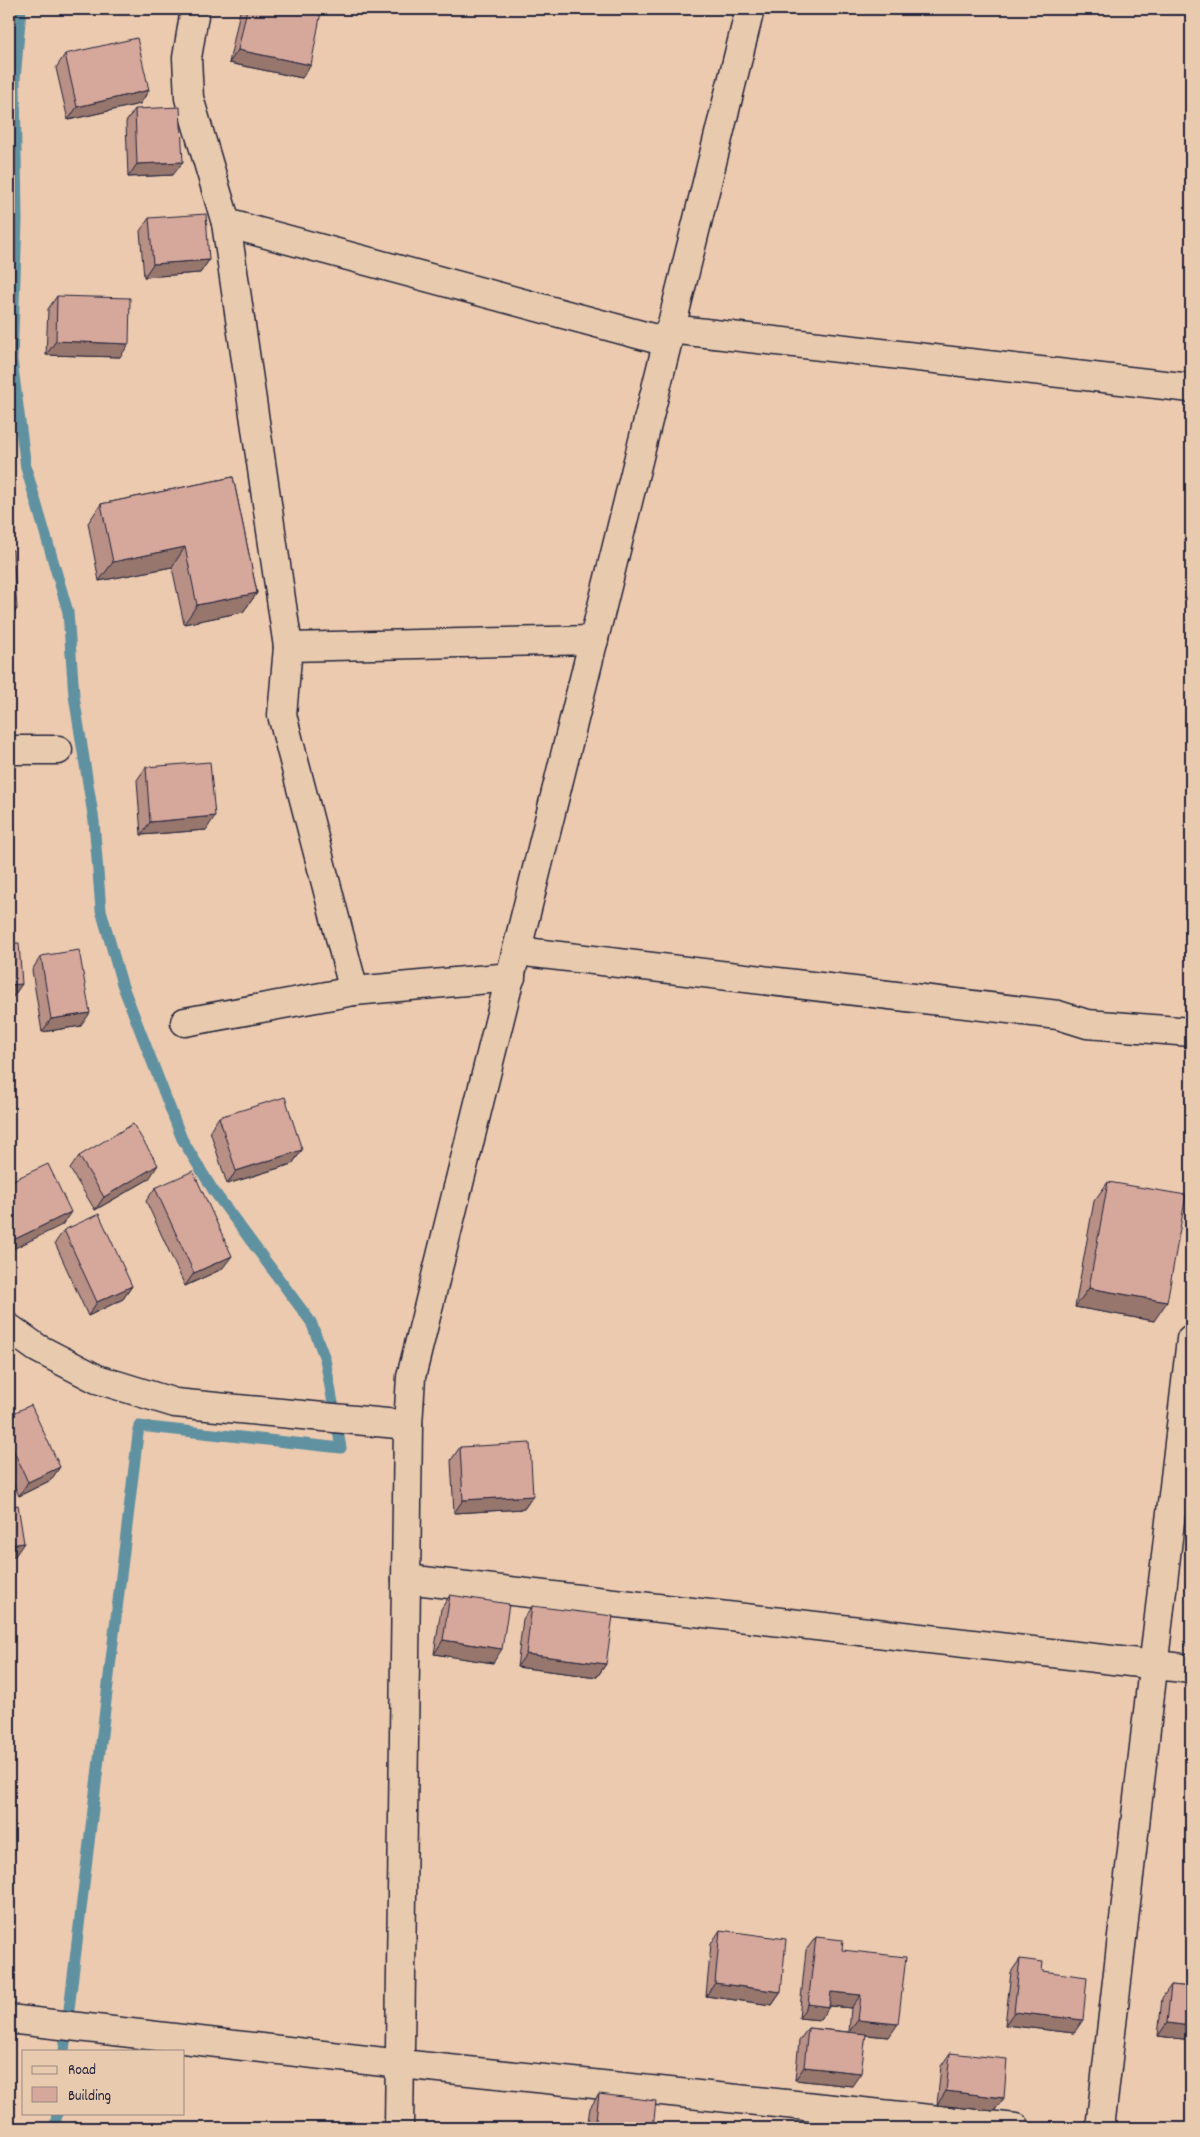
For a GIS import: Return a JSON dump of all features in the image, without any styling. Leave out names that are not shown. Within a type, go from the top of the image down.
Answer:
[{"type":"street","points":[[195,9],[187,58],[189,98],[226,222],[288,646],[282,715],[354,991]]},
{"type":"street","points":[[400,2128],[408,1425],[411,1377],[750,9]]},
{"type":"street","points":[[226,222],[669,335],[1191,388]]},
{"type":"street","points":[[288,646],[594,640]]},
{"type":"street","points":[[9,750],[58,750]]},
{"type":"street","points":[[185,1022],[514,964],[1058,1015],[1086,1024],[1191,1032]]},
{"type":"street","points":[[9,1328],[37,1348],[98,1379],[175,1403],[408,1425]]},
{"type":"street","points":[[1100,2128],[1191,1339]]},
{"type":"street","points":[[406,1578],[1191,1669]]},
{"type":"street","points":[[9,2019],[400,2064],[1016,2128]]},
{"type":"building","points":[[247,9],[304,9],[321,12],[311,65],[238,50]]},
{"type":"building","points":[[137,38],[149,90],[77,107],[65,54]]},
{"type":"building","points":[[180,107],[183,162],[137,164],[135,109]]},
{"type":"building","points":[[206,214],[209,260],[153,264],[149,218]]},
{"type":"building","points":[[57,296],[130,298],[129,344],[56,341]]},
{"type":"building","points":[[233,477],[257,593],[197,605],[185,547],[113,562],[101,504]]},
{"type":"building","points":[[9,550],[13,550],[17,609],[9,609]]},
{"type":"building","points":[[210,762],[215,816],[150,822],[146,767]]},
{"type":"building","points":[[9,943],[19,943],[22,984],[9,985]]},
{"type":"building","points":[[79,950],[90,1013],[51,1019],[41,956]]},
{"type":"building","points":[[285,1097],[302,1150],[236,1171],[219,1117]]},
{"type":"building","points":[[133,1124],[158,1165],[104,1197],[79,1156]]},
{"type":"building","points":[[48,1164],[71,1212],[9,1242],[9,1182]]},
{"type":"building","points":[[193,1171],[232,1256],[194,1273],[155,1188]]},
{"type":"building","points":[[1108,1182],[1186,1195],[1167,1302],[1089,1288]]},
{"type":"building","points":[[99,1214],[132,1286],[97,1302],[64,1230]]},
{"type":"building","points":[[31,1405],[60,1467],[28,1482],[9,1441],[9,1415]]},
{"type":"building","points":[[530,1443],[533,1496],[463,1500],[460,1447]]},
{"type":"building","points":[[18,1505],[24,1543],[9,1545],[9,1507]]},
{"type":"building","points":[[450,1595],[509,1604],[502,1649],[443,1640]]},
{"type":"building","points":[[532,1606],[613,1616],[606,1664],[526,1654]]},
{"type":"building","points":[[720,1930],[786,1939],[781,1992],[715,1983]]},
{"type":"building","points":[[816,1937],[843,1940],[842,1950],[906,1957],[898,2024],[858,2020],[861,1995],[831,1992],[829,2007],[808,2004]]},
{"type":"building","points":[[1020,1959],[1043,1962],[1042,1971],[1087,1977],[1083,2020],[1014,2012]]},
{"type":"building","points":[[1171,1985],[1191,1987],[1191,2026],[1167,2023]]},
{"type":"building","points":[[808,2028],[866,2034],[861,2073],[804,2067]]},
{"type":"building","points":[[950,2053],[1007,2059],[1004,2098],[946,2091]]},
{"type":"building","points":[[599,2094],[656,2101],[653,2128],[595,2128]]},
{"type":"waterway","points":[[21,9],[15,80],[17,221],[12,360],[26,468],[68,612],[74,696],[94,821],[101,910],[122,984],[182,1139],[213,1190],[311,1322],[325,1359],[341,1448],[139,1426],[64,2050]]},
{"type":"waterway","points":[[55,2128],[57,2114]]}]
